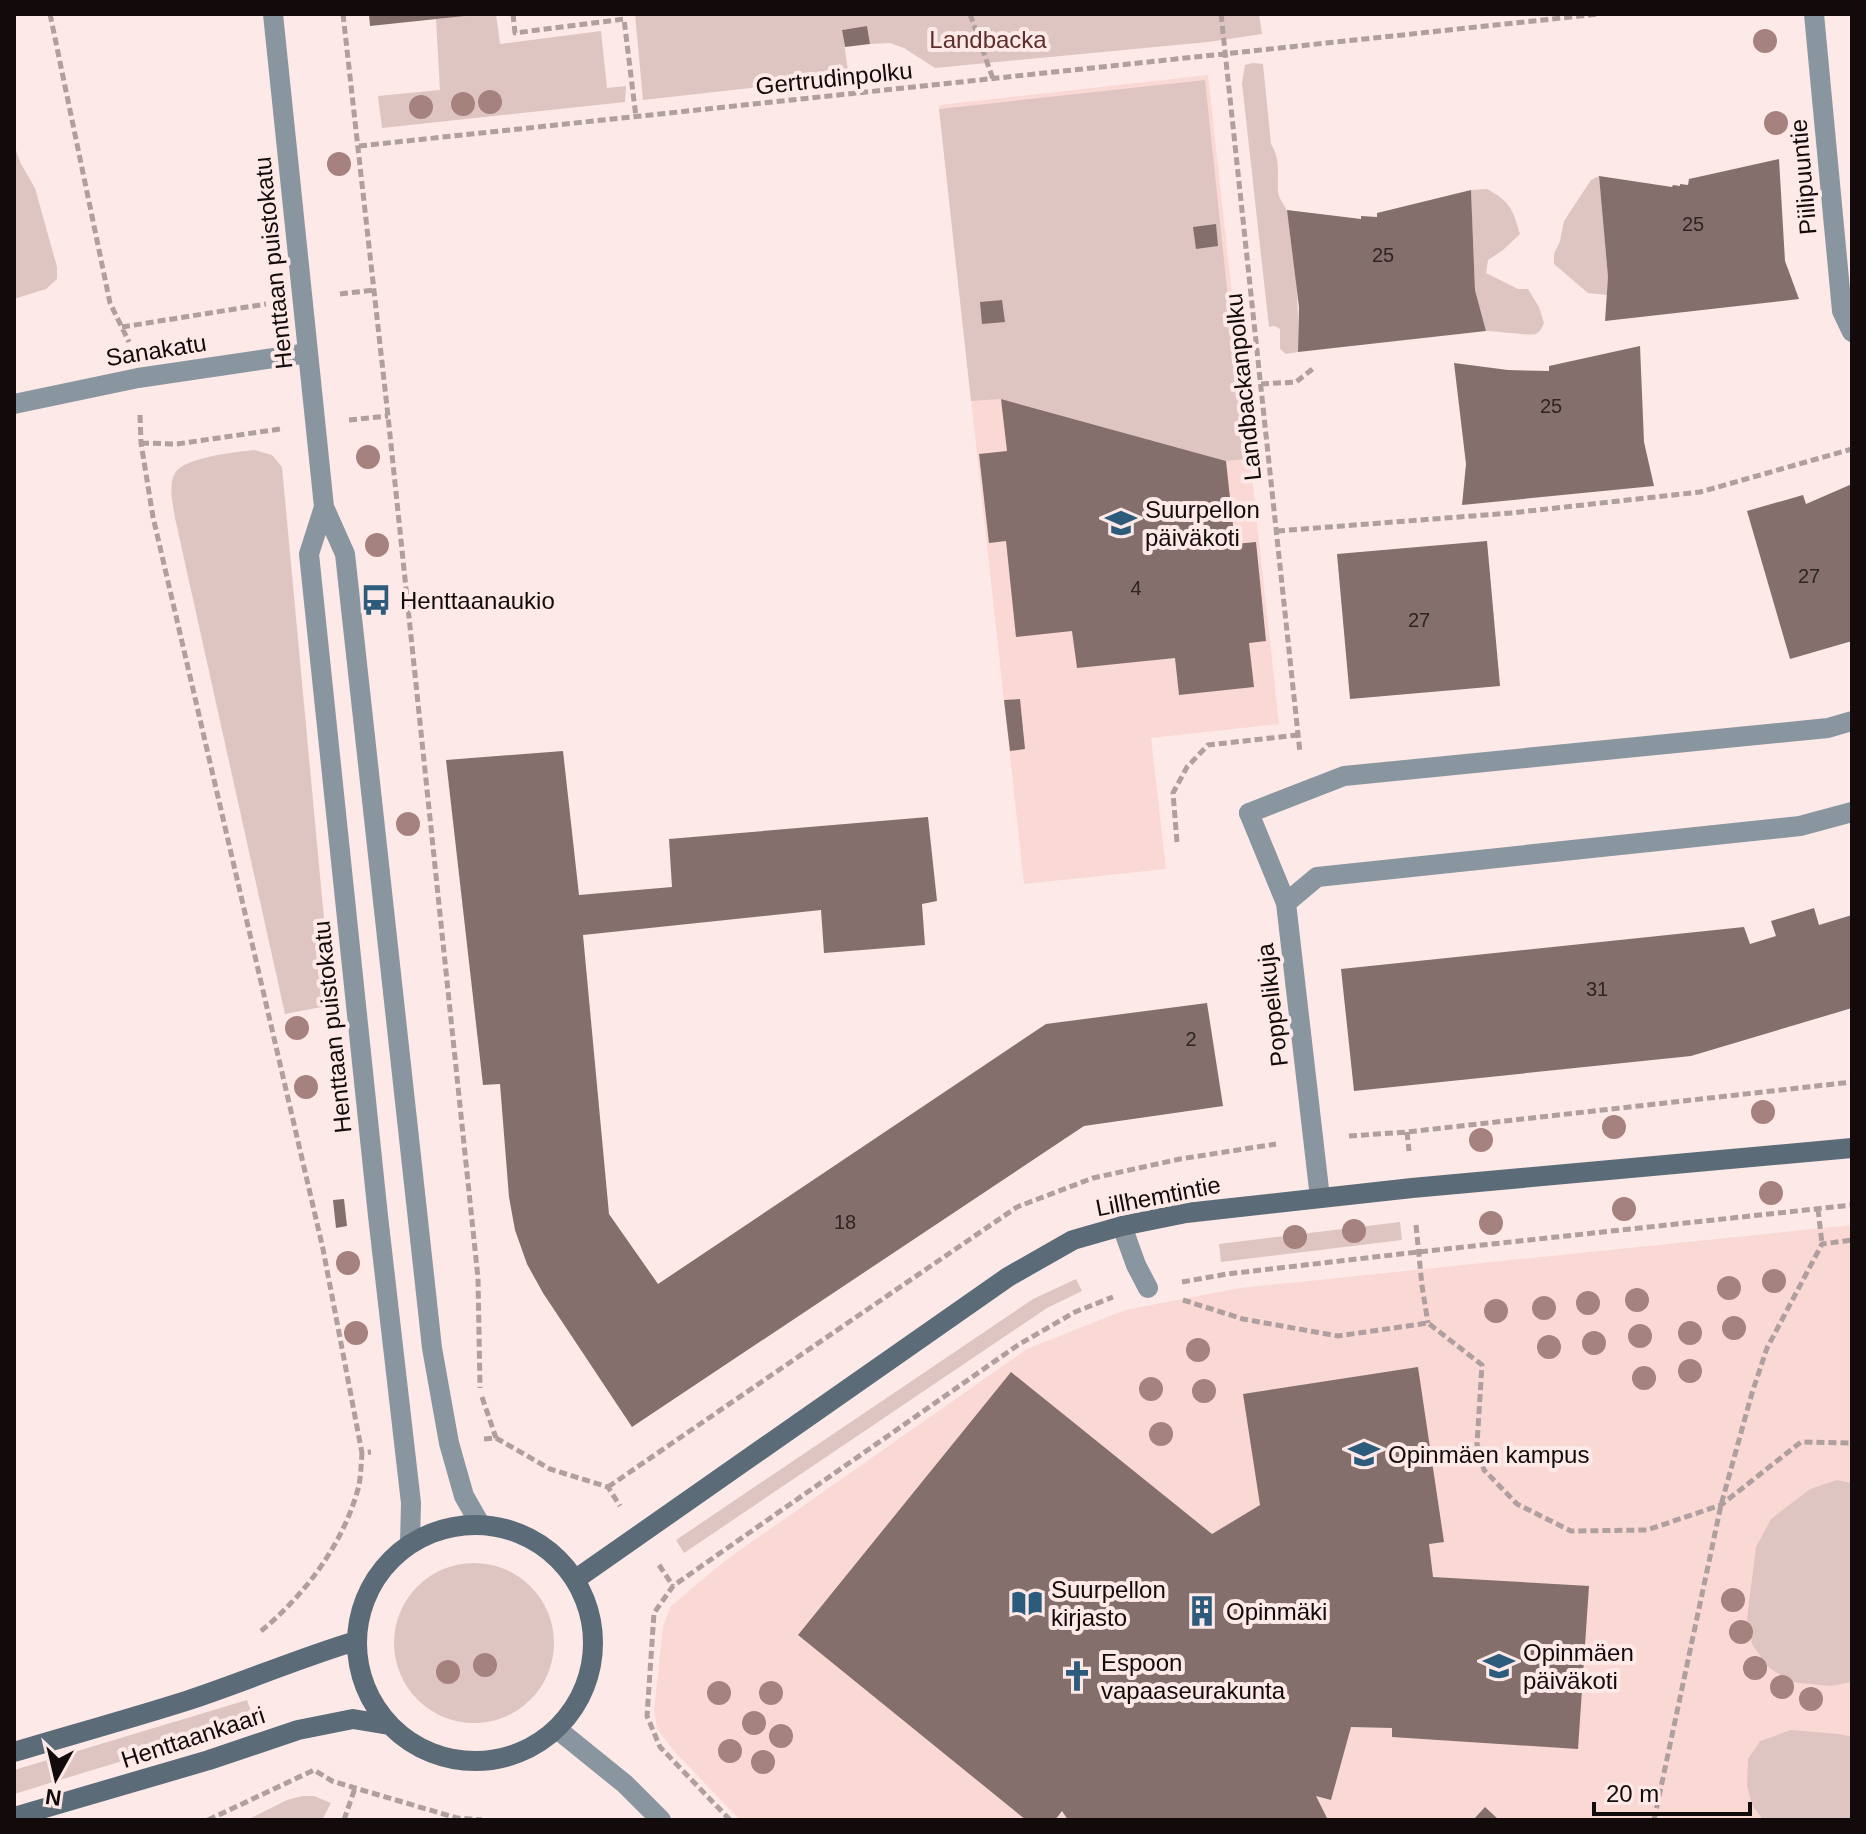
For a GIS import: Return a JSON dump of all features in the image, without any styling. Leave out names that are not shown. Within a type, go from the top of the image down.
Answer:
[{"type":"main road","name":"Lillhemtintie","points":[[576,1579],[1008,1277],[1073,1240],[1186,1213],[1852,1148]]},
{"type":"main road","points":[[480,1524],[519,1532],[549,1552],[576,1579],[593,1631],[591,1670],[573,1710],[557,1729],[529,1749],[494,1761],[472,1763],[414,1744],[389,1725],[364,1686],[356,1641],[363,1602],[382,1569],[410,1543],[444,1528],[480,1524]]},
{"type":"main road","name":"Henttaankaari","points":[[14,1752],[186,1701],[356,1641]]},
{"type":"main road","name":"Henttaankaari","points":[[14,1817],[298,1730],[353,1719],[389,1725]]},
{"type":"street","name":"Henttaan puistokatu","points":[[273,14],[324,507],[345,554],[432,1348],[449,1443],[464,1496],[480,1524]]},
{"type":"street","name":"Piilipuuntie","points":[[1814,14],[1842,311],[1852,332]]},
{"type":"street","name":"Sanakatu","points":[[14,404],[138,378],[308,353]]},
{"type":"street","name":"Henttaan puistokatu","points":[[324,507],[309,554],[378,1216],[406,1449],[411,1503],[410,1543]]},
{"type":"street","name":"Poppelikuja","points":[[1320,1198],[1286,903],[1249,813],[1344,776],[1828,728],[1852,721]]},
{"type":"street","points":[[1286,903],[1317,877],[1800,826],[1852,812]]},
{"type":"street","points":[[1122,1226],[1148,1288]]},
{"type":"street","points":[[557,1729],[625,1784],[661,1820]]},
{"type":"path","points":[[50,14],[110,303],[134,352],[141,443],[153,517],[323,1249],[362,1453],[358,1487],[347,1523],[326,1559],[295,1599],[263,1630],[249,1636]]},
{"type":"path","points":[[343,14],[478,1278],[480,1392],[496,1438]]},
{"type":"path","points":[[513,14],[515,33],[624,19],[636,117]]},
{"type":"path","points":[[970,14],[993,79]]},
{"type":"path","name":"Landbackanpolku","points":[[1221,14],[1300,756]]},
{"type":"path","name":"Gertrudinpolku","points":[[359,146],[1599,14]]},
{"type":"path","points":[[122,328],[374,290]]},
{"type":"path","points":[[1261,384],[1296,382],[1315,367]]},
{"type":"path","points":[[141,443],[177,444],[388,416]]},
{"type":"path","points":[[1277,531],[1511,513],[1700,492],[1852,449]]},
{"type":"path","points":[[1177,842],[1173,793],[1187,767],[1208,745],[1298,735]]},
{"type":"path","points":[[730,1820],[660,1747],[647,1716],[654,1613],[673,1586],[1018,1345],[1075,1312],[1148,1288],[1227,1274],[1852,1205]]},
{"type":"path","points":[[1654,1820],[1721,1505],[1767,1348],[1822,1244],[1818,1209]]},
{"type":"path","points":[[1822,1244],[1852,1240]]},
{"type":"path","points":[[1418,1252],[1428,1323],[1482,1365],[1477,1444],[1484,1470],[1517,1504],[1571,1531],[1647,1530],[1721,1505],[1801,1442],[1852,1443]]},
{"type":"path","points":[[1148,1288],[1243,1319],[1338,1336],[1428,1323]]},
{"type":"path","points":[[449,1443],[496,1438],[550,1469],[608,1487],[673,1586]]},
{"type":"path","points":[[362,1453],[406,1449]]},
{"type":"path","points":[[208,1820],[314,1770],[332,1781],[457,1819],[482,1820]]},
{"type":"path","points":[[344,1820],[355,1788]]},
{"type":"shaded area","name":"Suurpellon päiväkoti","points":[[1208,75],[1279,724],[1151,738],[1166,869],[1024,884],[939,105]]},
{"type":"shaded area","name":"Opinmäen kampus","points":[[1852,1225],[1852,1820],[740,1820],[657,1729],[654,1711],[663,1626],[671,1606],[726,1560],[1027,1349],[1125,1310],[1240,1288]]},
{"type":"green space","points":[[496,14],[500,44],[601,31],[607,88],[626,86],[625,102],[382,128],[378,96],[440,90],[436,19]]},
{"type":"green space","name":"Landbacka","points":[[635,14],[1259,14],[1262,34],[935,68],[904,48],[890,43],[870,44],[867,26],[842,30],[849,77],[643,100]]},
{"type":"green space","points":[[1263,64],[1271,144],[1277,161],[1278,192],[1287,212],[1293,249],[1298,352],[1286,354],[1280,349],[1280,329],[1269,327],[1242,83],[1245,65]]},
{"type":"green space","points":[[1205,80],[1245,459],[1226,461],[1001,399],[971,401],[939,109]]},
{"type":"green space","points":[[14,145],[35,188],[57,267],[57,279],[46,289],[14,299]]},
{"type":"green space","points":[[1599,176],[1607,295],[1588,293],[1554,264],[1564,221],[1591,180]]},
{"type":"green space","points":[[1487,189],[1510,207],[1520,234],[1488,260],[1486,273],[1518,289],[1528,289],[1544,323],[1536,334],[1486,331],[1475,290],[1471,190]]},
{"type":"green space","points":[[254,450],[272,455],[282,467],[332,1005],[285,1014],[172,495],[175,473],[189,463]]},
{"type":"green space","points":[[1400,1222],[1402,1240],[1221,1262],[1219,1244]]},
{"type":"green space","points":[[1076,1279],[1082,1291],[1047,1308],[684,1553],[676,1540],[1033,1299]]},
{"type":"green space","points":[[1837,1480],[1852,1483],[1852,1682],[1830,1686],[1791,1682],[1767,1666],[1752,1644],[1747,1619],[1756,1547],[1771,1519],[1810,1489]]},
{"type":"green space","points":[[474,1563],[504,1569],[530,1587],[548,1613],[554,1643],[548,1673],[530,1699],[504,1717],[474,1723],[444,1717],[418,1699],[400,1673],[394,1643],[400,1613],[418,1587],[444,1569]]},
{"type":"green space","points":[[247,1700],[254,1719],[247,1723],[14,1794],[14,1770]]},
{"type":"green space","points":[[1791,1730],[1852,1737],[1852,1820],[1763,1820],[1752,1805],[1747,1786],[1748,1759],[1760,1741]]},
{"type":"green space","points":[[314,1796],[331,1803],[322,1820],[247,1820],[287,1800]]},
{"type":"building","points":[[369,14],[464,14],[465,16],[370,26]]},
{"type":"building","points":[[867,26],[870,44],[845,47],[842,30]]},
{"type":"building","points":[[1779,159],[1785,261],[1799,299],[1605,321],[1608,277],[1599,176],[1672,187],[1688,185],[1689,179]]},
{"type":"building","points":[[1471,190],[1475,290],[1486,331],[1298,352],[1299,307],[1287,210],[1361,219],[1361,216],[1377,217],[1377,213]]},
{"type":"building","points":[[1216,224],[1218,246],[1196,249],[1193,227]]},
{"type":"building","points":[[1002,300],[1005,322],[982,324],[980,302]]},
{"type":"building","points":[[1640,346],[1644,442],[1654,486],[1462,505],[1466,464],[1454,363],[1508,370],[1549,371],[1549,366]]},
{"type":"building","points":[[1001,399],[1226,461],[1235,544],[1256,542],[1266,641],[1249,643],[1254,687],[1179,695],[1175,658],[1077,668],[1072,631],[1016,637],[1006,541],[989,543],[979,454],[1007,451]]},
{"type":"building","points":[[1852,484],[1852,641],[1790,659],[1747,511],[1803,495],[1806,504]]},
{"type":"building","points":[[1487,541],[1500,686],[1350,699],[1337,554]]},
{"type":"building","points":[[1020,699],[1025,749],[1010,751],[1004,700]]},
{"type":"building","points":[[563,751],[579,895],[672,887],[669,839],[928,817],[937,901],[922,904],[925,945],[824,953],[821,910],[583,935],[609,1214],[658,1284],[1046,1024],[1207,1003],[1223,1106],[1084,1126],[632,1427],[543,1293],[527,1264],[515,1230],[509,1197],[500,1084],[483,1085],[446,760]]},
{"type":"building","points":[[1814,908],[1819,925],[1852,915],[1852,1008],[1691,1056],[1354,1091],[1341,969],[1744,927],[1750,944],[1776,936],[1771,921]]},
{"type":"building","points":[[344,1199],[347,1226],[336,1228],[333,1200]]},
{"type":"building","name":"Opinmäki","points":[[1418,1367],[1444,1542],[1429,1544],[1433,1577],[1589,1586],[1578,1749],[1392,1737],[1392,1728],[1351,1727],[1331,1800],[1316,1796],[1328,1820],[1068,1820],[1062,1811],[1055,1820],[1026,1820],[798,1635],[1011,1372],[1212,1534],[1260,1505],[1243,1394]]},
{"type":"building","points":[[1485,1807],[1499,1820],[1473,1820]]},
{"type":"place","name":"Suurpellon päiväkoti","points":[[1121,523]]},
{"type":"place","name":"Henttaanaukio","points":[[376,600]]},
{"type":"place","name":"Opinmäen kampus","points":[[1364,1454]]},
{"type":"place","name":"Suurpellon kirjasto","points":[[1027,1603]]},
{"type":"place","name":"Opinmäki","points":[[1202,1611]]},
{"type":"place","name":"Opinmäen päiväkoti","points":[[1499,1666]]},
{"type":"place","name":"Espoon vapaaseurakunta","points":[[1077,1676]]}]
